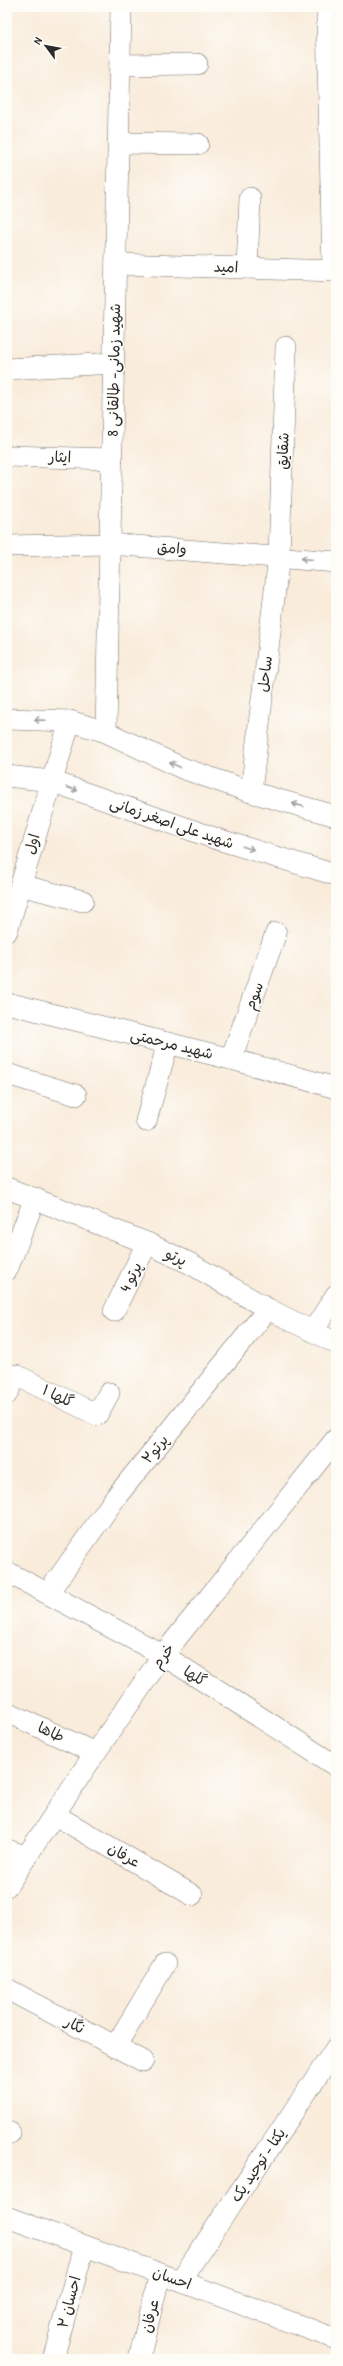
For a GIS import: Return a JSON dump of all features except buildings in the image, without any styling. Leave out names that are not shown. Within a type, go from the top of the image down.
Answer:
[{"type":"street","name":"شهید زمانی- طالقانی 8","points":[[106,732],[121,7]]},
{"type":"street","points":[[333,7],[328,12],[327,19],[334,271]]},
{"type":"street","points":[[120,65],[197,64]]},
{"type":"street","points":[[118,143],[198,144]]},
{"type":"street","points":[[247,268],[250,198]]},
{"type":"street","name":"امید","points":[[116,264],[334,271]]},
{"type":"street","name":"شقایق","points":[[279,556],[286,347]]},
{"type":"street","points":[[7,369],[114,363]]},
{"type":"street","name":"ایثار","points":[[7,456],[112,459]]},
{"type":"street","name":"وامق","points":[[7,546],[110,544],[279,556],[336,562]]},
{"type":"street","name":"ساحل","points":[[251,792],[279,556]]},
{"type":"street","points":[[7,718],[70,721],[106,732],[182,768],[251,792],[336,816]]},
{"type":"street","name":"اول","points":[[7,931],[70,721]]},
{"type":"street","name":"شهید علی اصغر زمانی","points":[[7,776],[51,781],[217,839],[336,875]]},
{"type":"street","points":[[20,884],[83,901]]},
{"type":"street","name":"سوم","points":[[231,1059],[276,933]]},
{"type":"street","name":"شهید مرحمتی","points":[[7,1003],[231,1059],[336,1088]]},
{"type":"street","points":[[146,1121],[168,1043]]},
{"type":"street","points":[[7,1074],[76,1095]]},
{"type":"street","name":"پرتو","points":[[7,1188],[147,1243],[191,1264],[268,1308],[336,1343]]},
{"type":"street","points":[[7,1270],[35,1198]]},
{"type":"street","name":"پرتو 4","points":[[114,1311],[147,1243]]},
{"type":"street","points":[[313,1331],[336,1295]]},
{"type":"street","name":"پرتو۲","points":[[48,1593],[116,1497],[268,1308]]},
{"type":"street","name":"گلها ۱","points":[[7,1394],[16,1375],[96,1415],[109,1393]]},
{"type":"street","name":"خرم","points":[[7,1886],[56,1815],[95,1753],[163,1655],[336,1439]]},
{"type":"street","name":"گلها","points":[[7,1572],[163,1655],[336,1766]]},
{"type":"street","name":"طاها","points":[[7,1712],[95,1753]]},
{"type":"street","name":"عرفان","points":[[56,1815],[192,1895]]},
{"type":"street","points":[[7,1850],[27,1857]]},
{"type":"street","points":[[115,2047],[165,1964]]},
{"type":"street","name":"نگار","points":[[7,1989],[143,2061]]},
{"type":"street","name":"یکتا - توحید یک","points":[[180,2281],[336,2048]]},
{"type":"street","name":"احسان","points":[[7,2217],[336,2339]]},
{"type":"street","name":"احسان ۲","points":[[53,2359],[84,2246]]},
{"type":"street","name":"عرفان","points":[[139,2359],[160,2274]]}]
